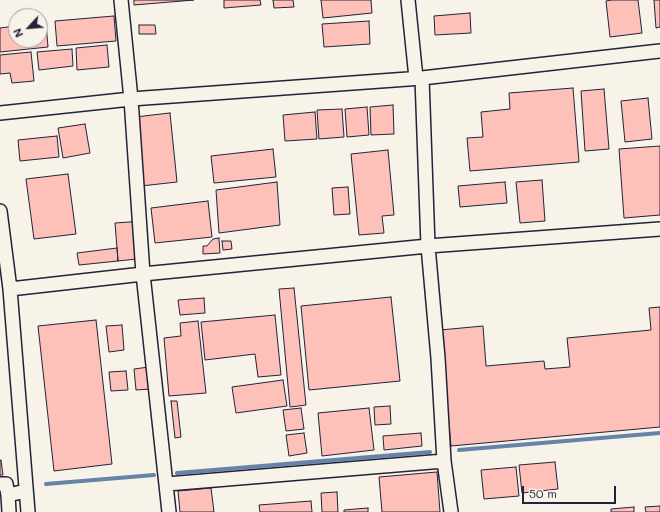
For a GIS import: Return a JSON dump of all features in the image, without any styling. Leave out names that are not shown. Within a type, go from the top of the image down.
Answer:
[{"type":"street","points":[[121,0],[131,99],[143,274],[169,512]]},
{"type":"street","points":[[408,0],[419,78],[428,246],[438,358],[444,461],[451,512]]},
{"type":"street","points":[[0,113],[131,99],[419,78],[660,51]]},
{"type":"street","points":[[0,211],[10,289],[28,512]]},
{"type":"street","points":[[10,289],[143,274],[428,246],[660,229]]},
{"type":"street","points":[[167,484],[444,461]]},
{"type":"street","points":[[9,512],[4,490],[26,491]]},
{"type":"building","points":[[134,0],[194,0],[134,5]]},
{"type":"building","points":[[224,0],[260,0],[261,5],[224,8]]},
{"type":"building","points":[[273,0],[293,0],[294,7],[274,8]]},
{"type":"building","points":[[321,0],[371,0],[372,13],[323,18]]},
{"type":"building","points":[[638,0],[642,33],[610,37],[606,1]]},
{"type":"building","points":[[654,0],[660,0],[660,27],[656,28]]},
{"type":"building","points":[[470,13],[471,33],[435,35],[434,16]]},
{"type":"building","points":[[114,16],[116,41],[57,46],[55,21]]},
{"type":"building","points":[[369,21],[370,44],[324,47],[322,24]]},
{"type":"building","points":[[139,25],[155,25],[156,34],[139,34]]},
{"type":"building","points":[[8,27],[8,48],[38,48],[0,52],[0,28]]},
{"type":"building","points":[[107,45],[109,67],[77,70],[76,48]]},
{"type":"building","points":[[72,49],[73,66],[39,70],[37,52]]},
{"type":"building","points":[[31,52],[34,81],[12,83],[10,73],[0,74],[0,55]]},
{"type":"building","points":[[573,88],[579,162],[470,171],[467,138],[483,137],[481,112],[510,109],[509,93]]},
{"type":"building","points":[[604,89],[609,149],[585,151],[581,91]]},
{"type":"building","points":[[648,98],[652,139],[625,142],[621,101]]},
{"type":"building","points":[[393,105],[394,134],[371,135],[370,107]]},
{"type":"building","points":[[367,107],[369,135],[347,137],[345,109]]},
{"type":"building","points":[[342,109],[344,137],[319,139],[317,110]]},
{"type":"building","points":[[315,112],[317,139],[285,141],[283,115]]},
{"type":"building","points":[[170,113],[177,182],[141,186],[135,117]]},
{"type":"building","points":[[85,124],[90,153],[63,158],[58,128]]},
{"type":"building","points":[[57,136],[59,157],[20,161],[18,140]]},
{"type":"building","points":[[660,146],[660,215],[624,218],[619,149]]},
{"type":"building","points":[[273,149],[276,177],[214,183],[211,156]]},
{"type":"building","points":[[388,150],[394,215],[382,216],[384,233],[359,235],[351,154]]},
{"type":"building","points":[[68,174],[76,234],[34,239],[26,179]]},
{"type":"building","points":[[542,180],[545,221],[520,223],[516,182]]},
{"type":"building","points":[[277,182],[280,225],[219,233],[216,190]]},
{"type":"building","points":[[505,182],[507,203],[460,207],[458,186]]},
{"type":"building","points":[[348,187],[350,214],[334,215],[332,188]]},
{"type":"building","points":[[208,201],[212,237],[155,243],[151,208]]},
{"type":"building","points":[[143,221],[146,258],[118,261],[115,223]]},
{"type":"building","points":[[219,238],[220,253],[203,254],[203,246],[207,246],[213,239]]},
{"type":"building","points":[[222,241],[231,241],[232,249],[223,250]]},
{"type":"building","points":[[117,248],[118,261],[79,265],[77,253]]},
{"type":"building","points":[[294,288],[306,405],[290,407],[279,289]]},
{"type":"building","points":[[391,297],[400,381],[309,390],[301,306]]},
{"type":"building","points":[[204,298],[205,313],[180,315],[178,300]]},
{"type":"building","points":[[660,307],[660,427],[451,446],[440,330],[483,326],[486,366],[544,361],[545,369],[570,367],[567,338],[651,330],[649,308]]},
{"type":"building","points":[[275,315],[281,375],[258,377],[255,354],[205,360],[201,322]]},
{"type":"building","points":[[96,320],[112,464],[54,471],[38,326]]},
{"type":"building","points":[[198,321],[206,393],[169,396],[164,338],[181,336],[180,323]]},
{"type":"building","points":[[122,325],[124,350],[109,352],[106,326]]},
{"type":"building","points":[[149,367],[151,389],[136,390],[134,369]]},
{"type":"building","points":[[126,371],[128,390],[111,391],[109,372]]},
{"type":"building","points":[[283,380],[287,406],[236,413],[232,387]]},
{"type":"building","points":[[171,401],[177,401],[181,437],[175,438]]},
{"type":"building","points":[[390,406],[391,424],[375,425],[374,407]]},
{"type":"building","points":[[301,408],[304,429],[286,431],[283,410]]},
{"type":"building","points":[[369,408],[374,450],[322,456],[318,413]]},
{"type":"building","points":[[304,433],[307,453],[289,456],[286,435]]},
{"type":"building","points":[[421,433],[422,446],[384,450],[383,436]]},
{"type":"building","points":[[1,460],[3,475],[0,475]]},
{"type":"building","points":[[555,462],[558,489],[522,493],[519,465]]},
{"type":"building","points":[[516,467],[519,496],[484,499],[481,470]]},
{"type":"building","points":[[437,472],[440,512],[382,512],[379,477]]},
{"type":"building","points":[[211,488],[214,512],[180,512],[178,491]]},
{"type":"building","points":[[337,492],[338,512],[322,512],[321,493]]},
{"type":"building","points":[[311,501],[312,512],[260,512],[259,505]]},
{"type":"building","points":[[660,506],[660,512],[646,512],[645,507]]},
{"type":"building","points":[[634,507],[634,512],[611,512],[611,509]]},
{"type":"building","points":[[368,508],[368,512],[344,512],[344,510]]},
{"type":"waterway","points":[[459,450],[660,433]]},
{"type":"waterway","points":[[177,473],[430,452]]},
{"type":"waterway","points":[[46,484],[154,475]]}]
